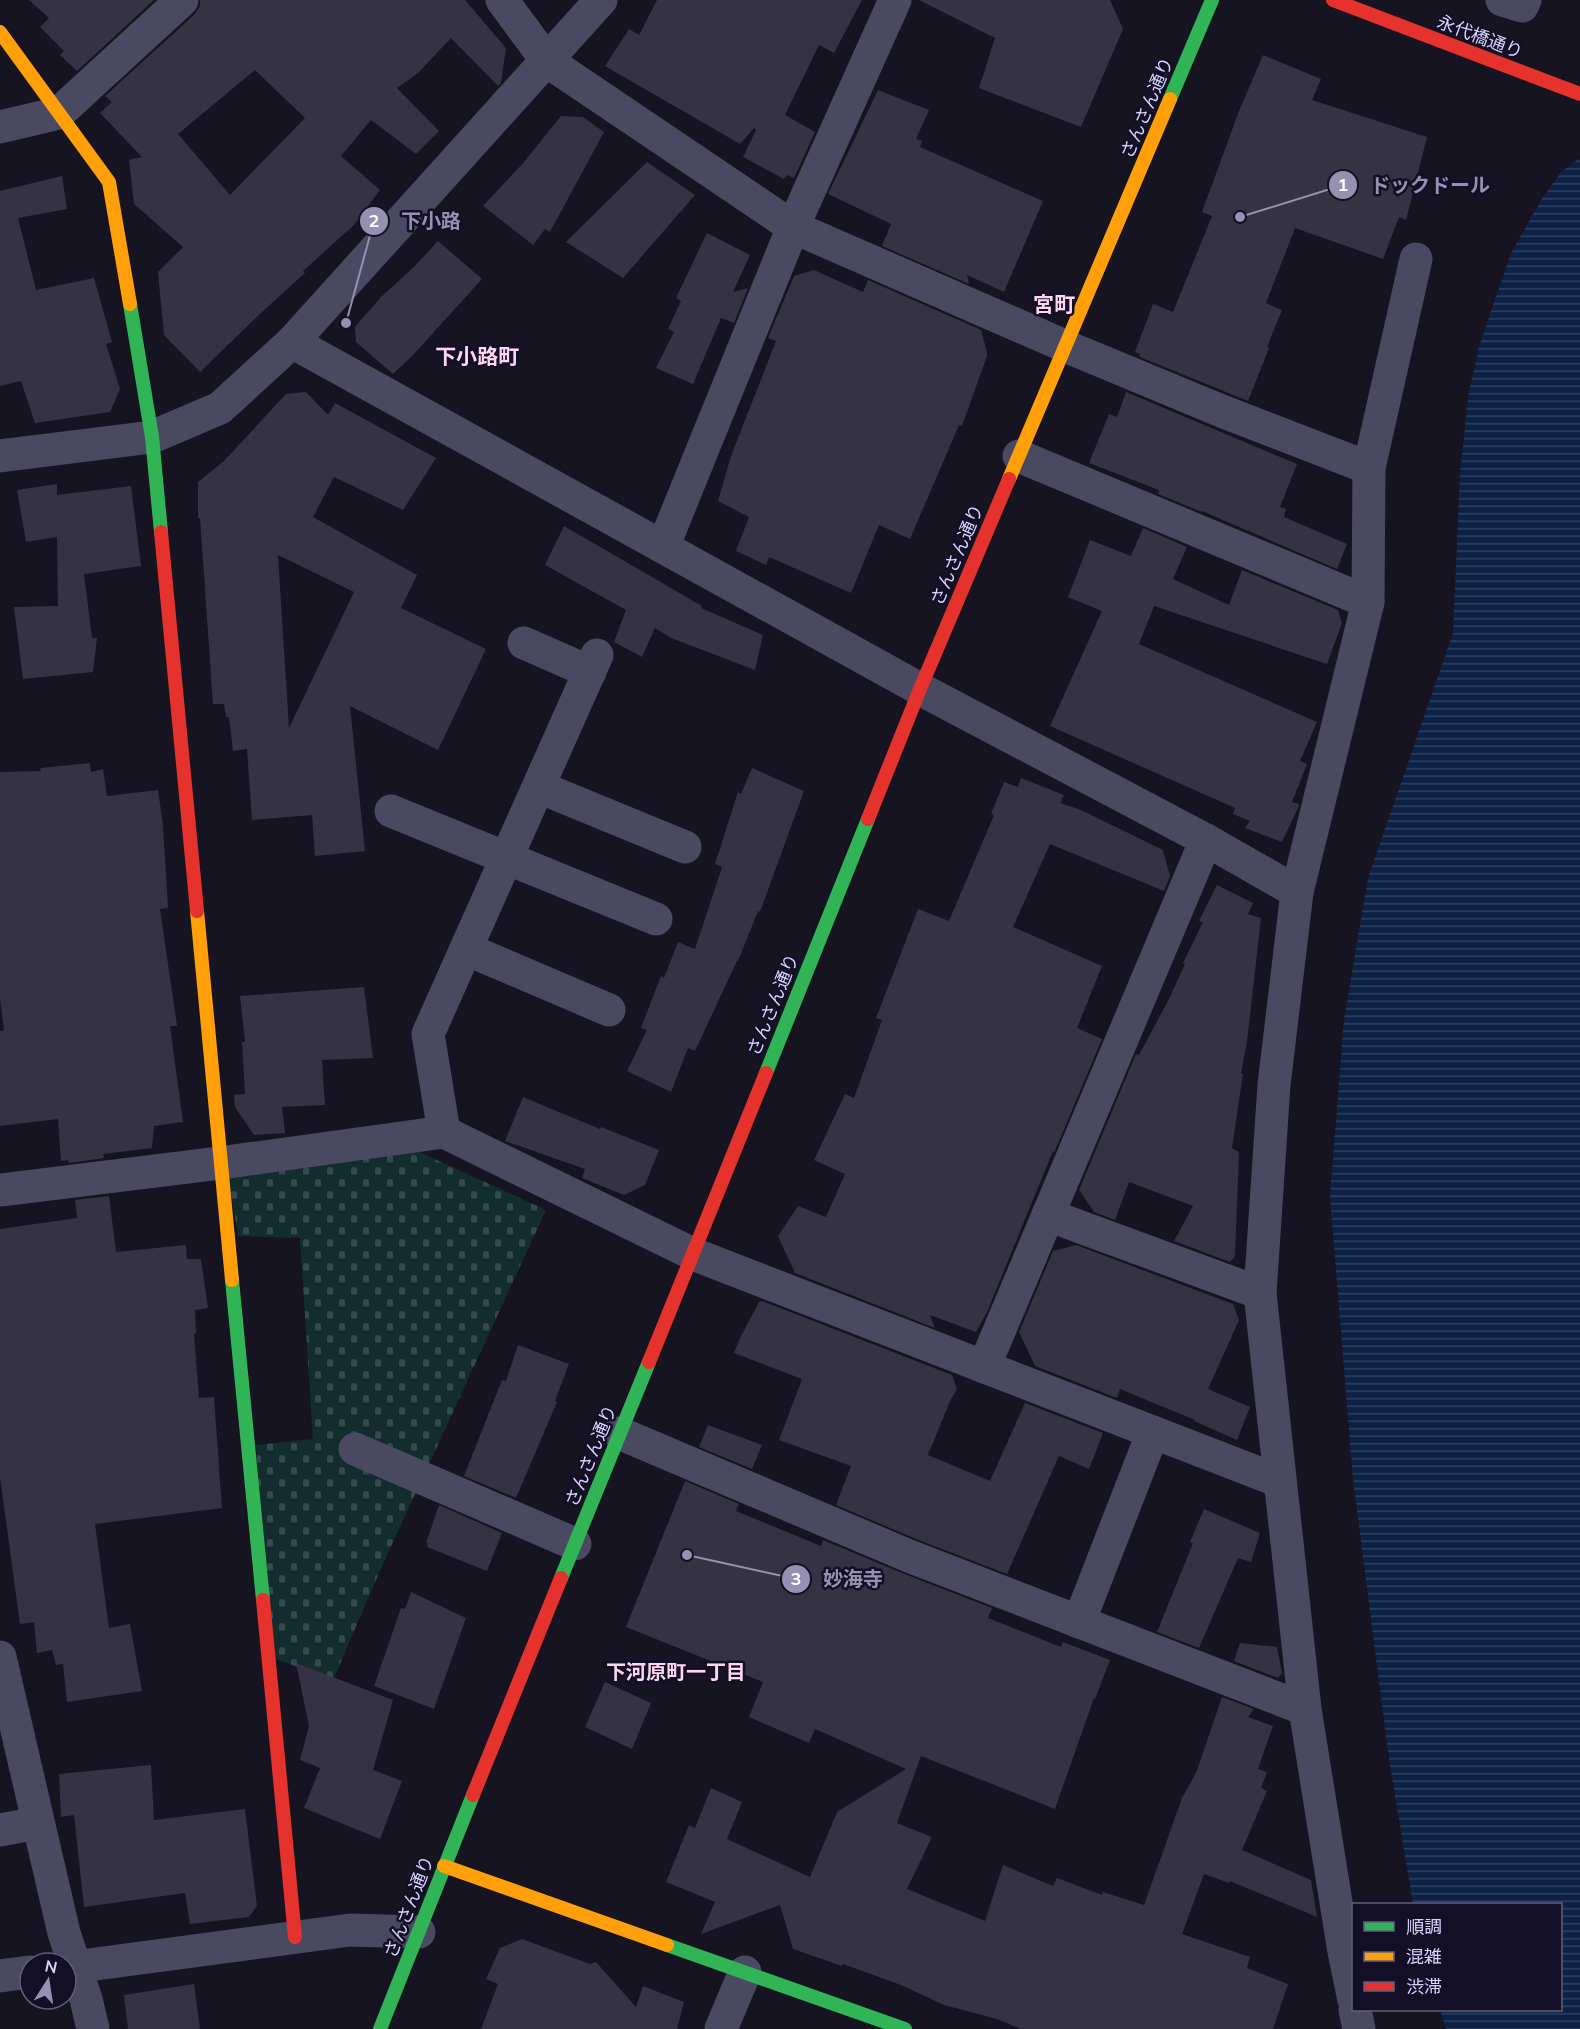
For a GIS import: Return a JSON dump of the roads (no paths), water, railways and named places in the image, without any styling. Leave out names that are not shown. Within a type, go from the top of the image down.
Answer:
[{"type":"street","points":[[0,127],[59,113],[182,0]]},
{"type":"street","points":[[502,0],[547,60],[793,227],[1065,346],[1224,412],[1369,468]]},
{"type":"street","points":[[0,456],[152,437],[219,408],[292,342],[601,0]]},
{"type":"street","points":[[663,548],[793,227],[895,0]]},
{"type":"street","name":"さんさん通り","points":[[380,2029],[920,689],[1212,0]]},
{"type":"street","name":"永代橋通り","points":[[1333,0],[1580,94]]},
{"type":"street","points":[[0,32],[109,182],[152,437],[295,1937]]},
{"type":"street","points":[[1352,1995],[1305,1709],[1260,1293],[1274,1084],[1297,892],[1368,602],[1369,468],[1416,259]]},
{"type":"street","points":[[292,342],[920,689],[1206,840],[1297,892]]},
{"type":"street","points":[[1019,456],[1368,602]]},
{"type":"street","points":[[444,1132],[428,1034],[594,664],[524,643]]},
{"type":"street","points":[[539,787],[685,847]]},
{"type":"street","points":[[391,811],[656,919]]},
{"type":"street","points":[[984,1367],[1206,840]]},
{"type":"street","points":[[466,949],[609,1010]]},
{"type":"street","points":[[0,1190],[444,1132],[693,1254],[1279,1481]]},
{"type":"street","points":[[1048,1215],[1260,1293]]},
{"type":"street","points":[[1079,1622],[1153,1432]]},
{"type":"street","points":[[619,1433],[909,1556],[1305,1709]]},
{"type":"street","points":[[355,1449],[575,1544]]},
{"type":"street","points":[[0,1657],[68,1951]]},
{"type":"street","points":[[0,1830],[38,1823]]},
{"type":"street","points":[[444,1866],[905,2029]]},
{"type":"street","points":[[78,1966],[350,1930],[419,1932]]},
{"type":"street","points":[[721,2029],[745,1972]]},
{"type":"street","points":[[0,1976],[18,1974]]},
{"type":"street","points":[[78,1982],[86,1999],[93,2029]]},
{"type":"street","points":[[1355,2011],[1359,2029]]},
{"type":"water","points":[[1580,158],[1580,2029],[1446,2029],[1440,2011],[1562,2011],[1562,1903],[1413,1903],[1389,1759],[1353,1480],[1330,1196],[1344,1020],[1368,878],[1453,633],[1460,474],[1468,397],[1479,347],[1511,253],[1543,197],[1561,172]]},
{"type":"place","name":"ドックドール","points":[[1240,217]]},
{"type":"place","name":"下小路","points":[[346,323]]},
{"type":"place","name":"妙海寺","points":[[687,1555]]},
{"type":"district","name":"宮町","points":[[1054,305]]},
{"type":"district","name":"下小路町","points":[[477,357]]},
{"type":"district","name":"下河原町一丁目","points":[[676,1672]]}]
